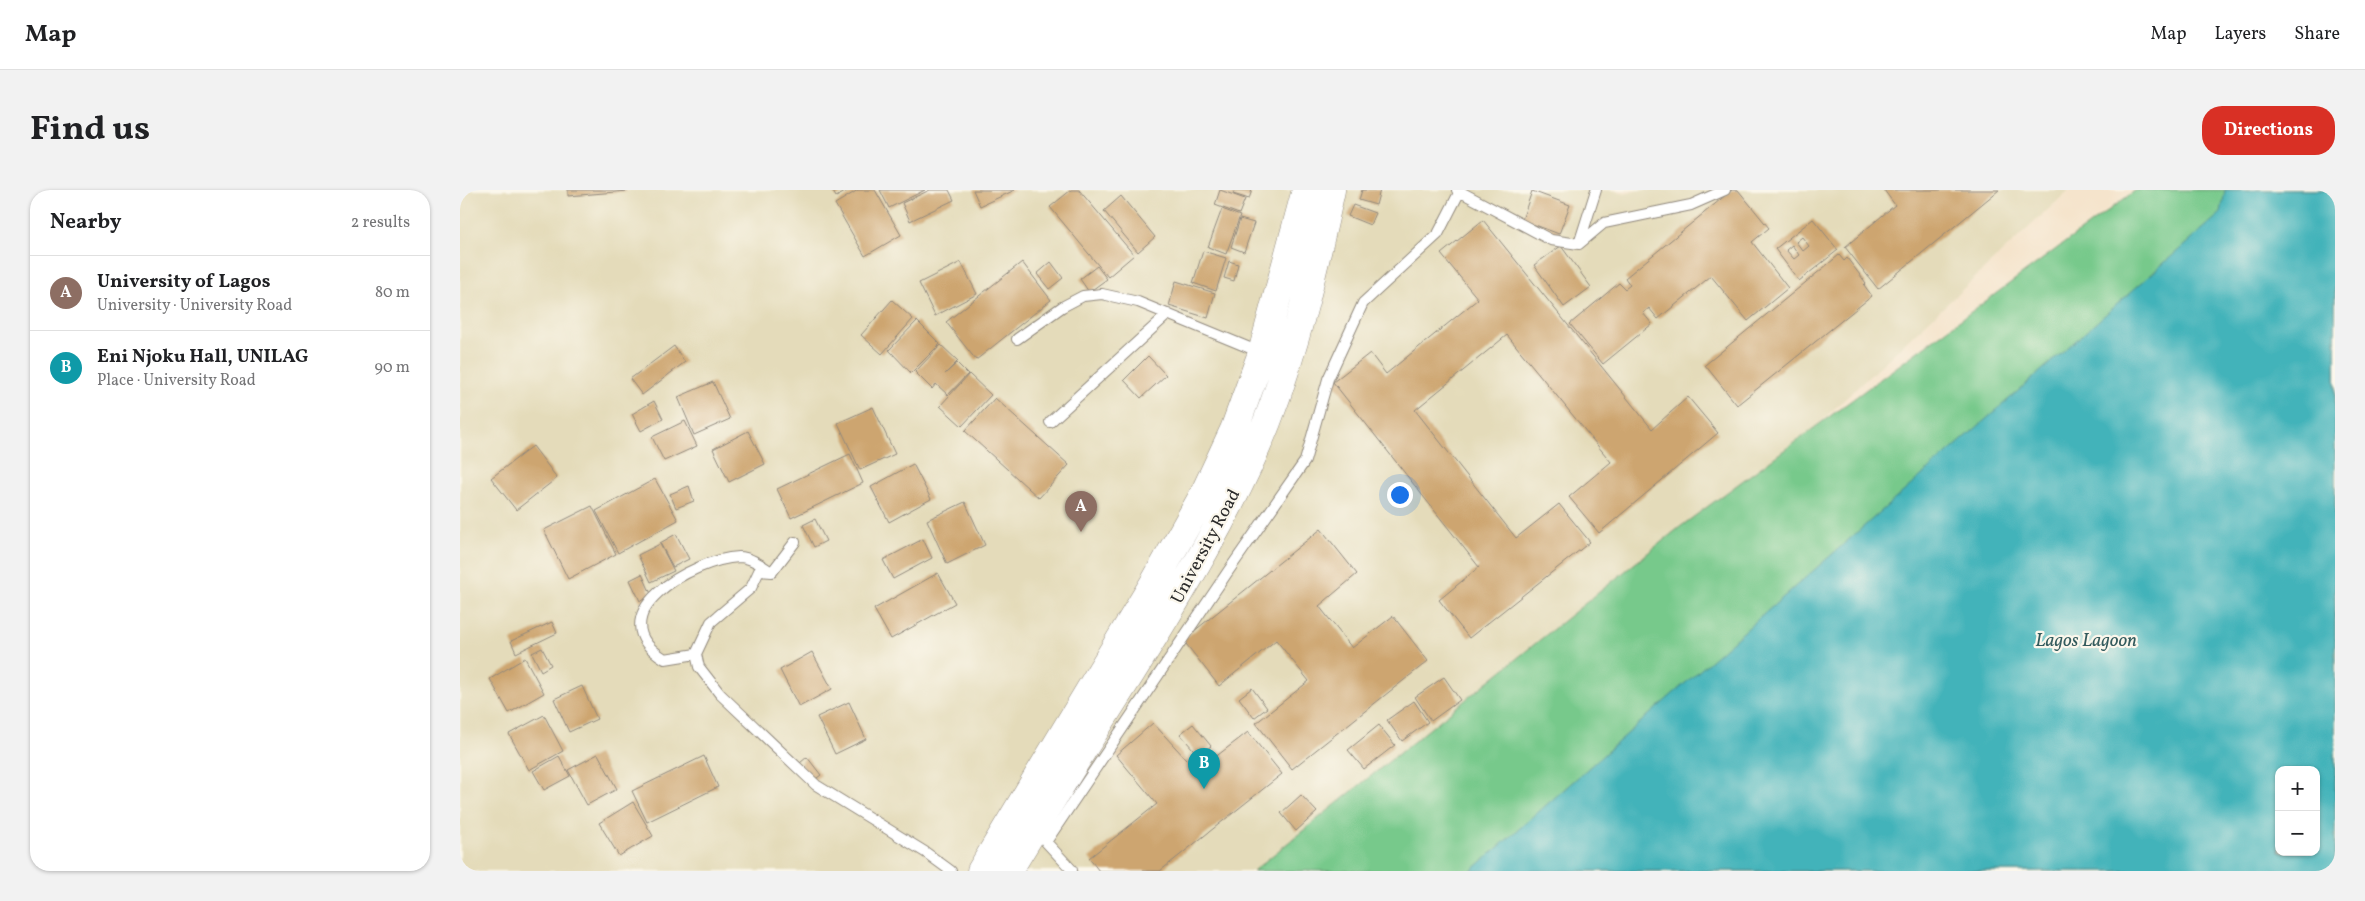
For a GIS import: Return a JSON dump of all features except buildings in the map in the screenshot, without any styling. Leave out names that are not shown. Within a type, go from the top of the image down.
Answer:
[{"type":"main road","name":"University Road","points":[[981,871],[1139,608],[1204,494],[1234,430],[1262,353],[1306,190]]},
{"type":"main road","name":"University Road","points":[[1008,871],[1175,602],[1212,536],[1243,474],[1266,423],[1286,370],[1312,277],[1331,190]]},
{"type":"lane","points":[[1579,244],[1596,190]]},
{"type":"lane","points":[[1072,870],[1046,842],[1228,570],[1305,461],[1328,379],[1363,303],[1438,234],[1458,191],[1551,240],[1579,244],[1604,224],[1691,205],[1725,190]]},
{"type":"lane","points":[[1017,340],[1062,307],[1083,296],[1102,294],[1120,296],[1262,353]]},
{"type":"lane","points":[[1050,422],[1168,314]]},
{"type":"lane","points":[[772,572],[795,542]]},
{"type":"lane","points":[[696,654],[665,659],[654,652],[643,641],[639,625],[643,607],[653,597],[687,573],[711,564],[738,557],[748,559],[772,572]]},
{"type":"lane","points":[[772,572],[759,571],[751,588],[711,622],[696,654],[699,666],[720,694],[809,778],[855,810],[925,852],[951,871]]},
{"type":"shaded area","points":[[460,190],[1612,190],[1625,194],[1638,190],[2069,190],[1339,871],[460,871]]},
{"type":"green space","name":"Lagos Lagoon","points":[[2136,190],[2335,190],[2335,871],[1253,871],[1680,527]]},
{"type":"water","name":"Lagos Lagoon","points":[[2225,190],[2335,190],[2335,871],[1471,871],[2221,213]]},
{"type":"place","name":"University of Lagos","points":[[1081,532]]},
{"type":"place","name":"Eni Njoku Hall, UNILAG","points":[[1204,789]]}]
